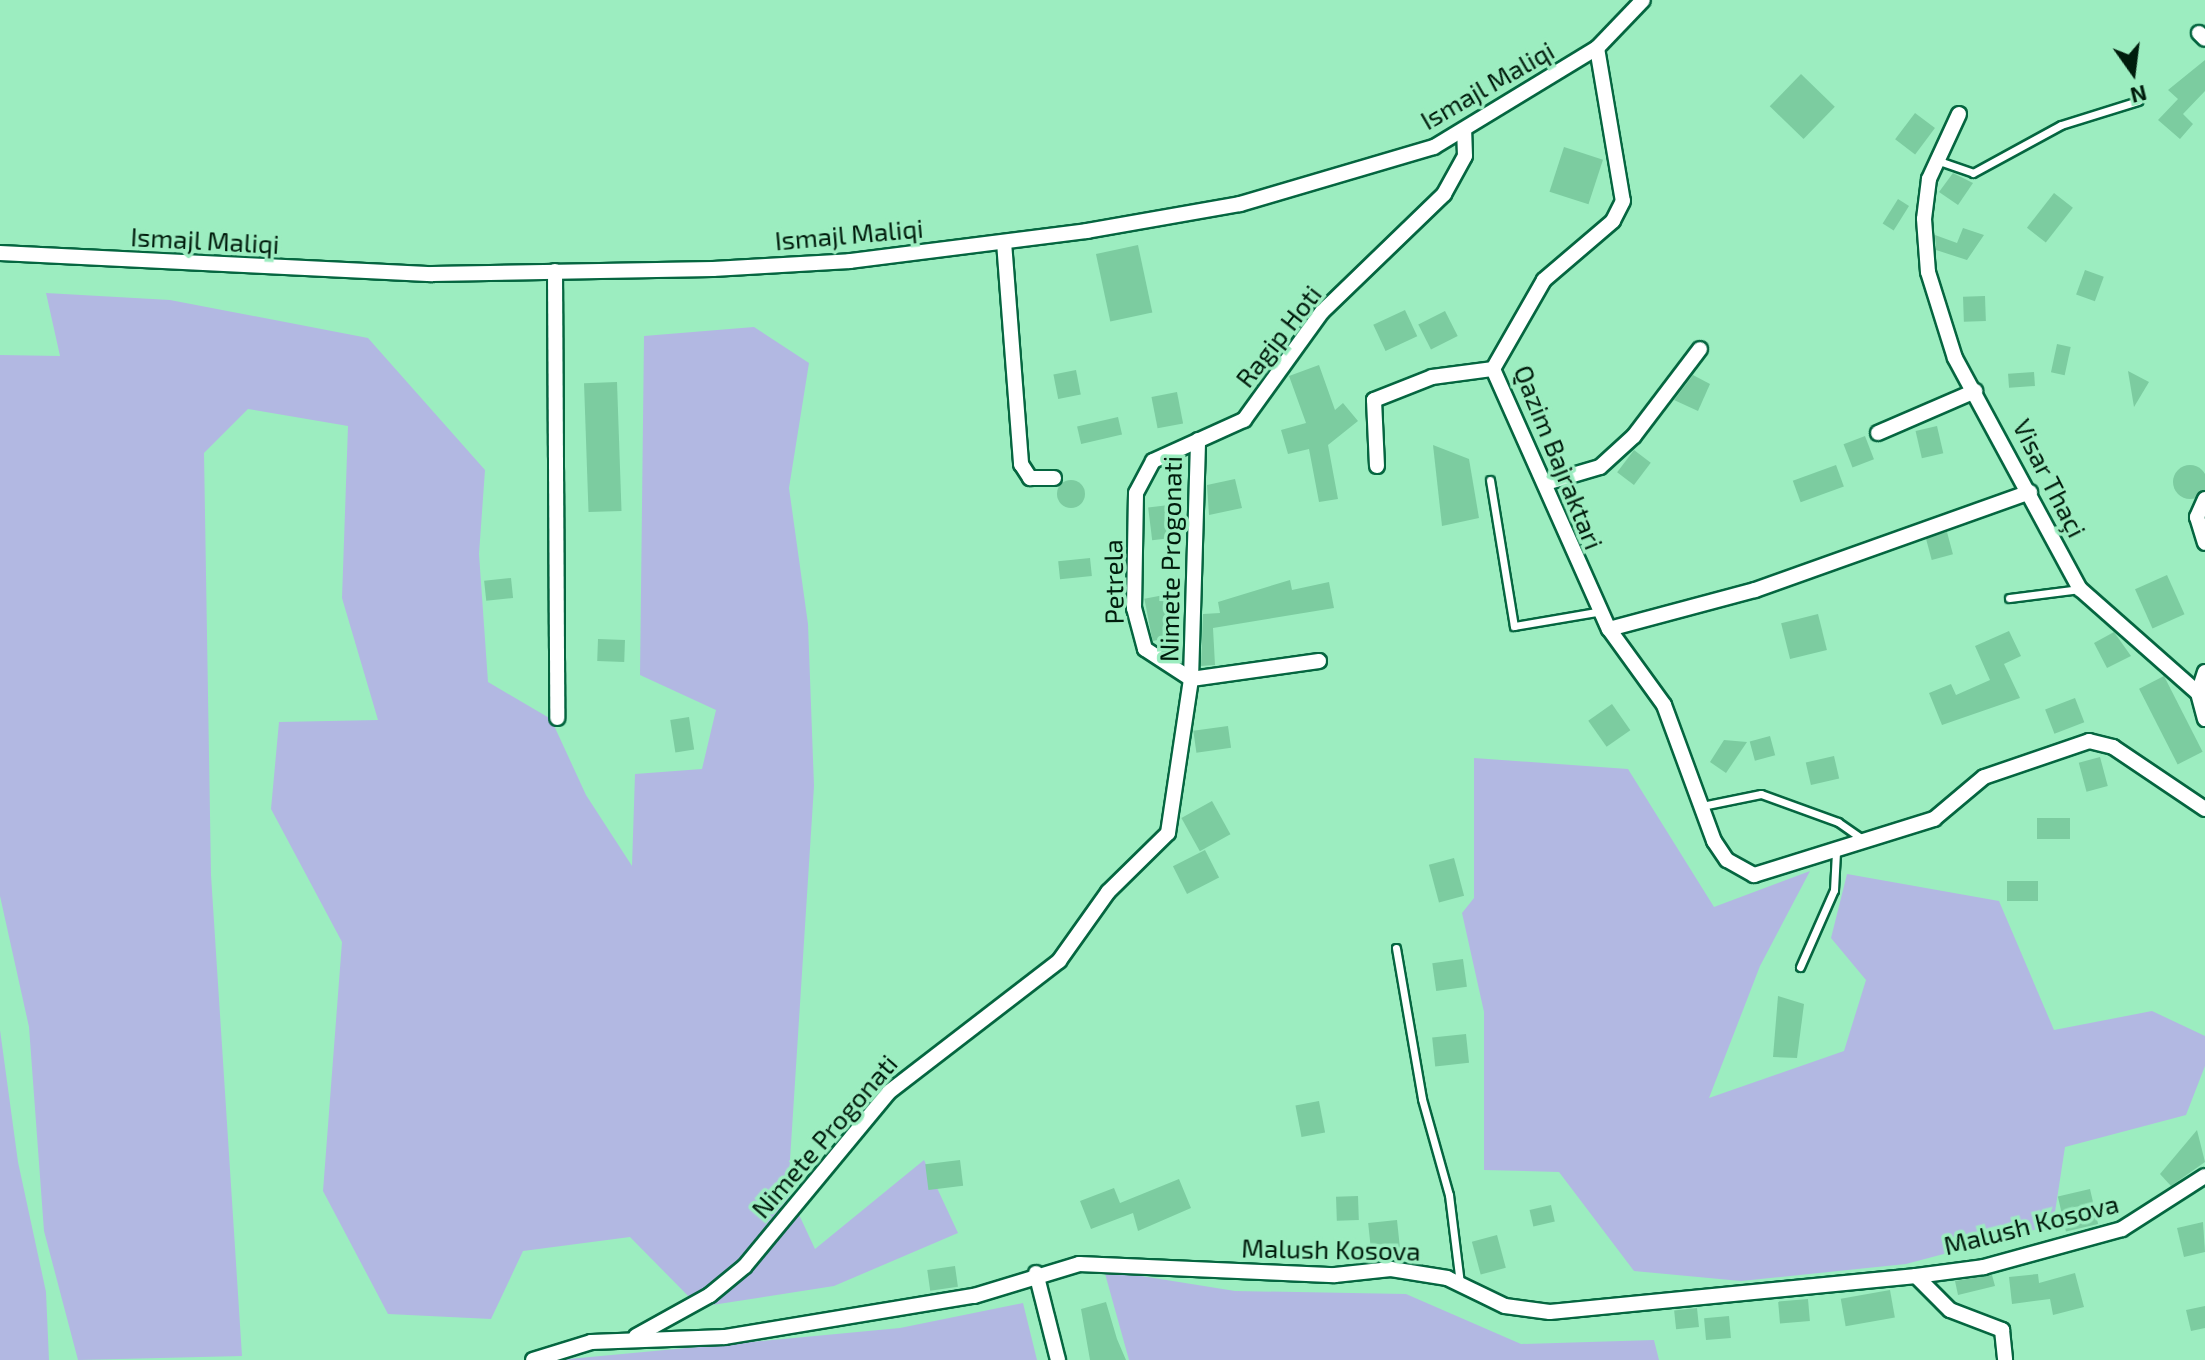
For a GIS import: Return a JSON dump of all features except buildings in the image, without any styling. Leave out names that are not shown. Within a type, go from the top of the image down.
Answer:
[{"type":"street","name":"Ismajl Maliqi","points":[[0,253],[432,274],[850,261],[1004,242],[1240,204],[1350,175],[1464,130],[1597,48],[1643,0]]},
{"type":"street","name":"Qazim Bajraktari","points":[[1597,48],[1623,201],[1613,221],[1544,280],[1493,369],[1549,482],[1596,612],[1664,705],[1700,806],[1727,860],[1754,875],[1867,843],[1942,814],[1984,777],[2089,741],[2113,747],[2205,809]]},
{"type":"street","name":"Visar Thaçi","points":[[1959,114],[1924,196],[1924,251],[1944,333],[2080,589],[2198,693]]},
{"type":"street","name":"Ragip Hoti","points":[[1153,461],[1244,420],[1322,312],[1444,194],[1465,156],[1464,130]]},
{"type":"street","points":[[1004,242],[1021,464],[1030,478],[1054,478]]},
{"type":"street","points":[[555,271],[557,718]]},
{"type":"street","points":[[1549,482],[1600,467],[1634,436],[1700,349]]},
{"type":"street","points":[[1377,466],[1374,400],[1432,377],[1493,369]]},
{"type":"street","points":[[1878,433],[1975,391]]},
{"type":"street","name":"Nimete Progonati","points":[[635,1336],[710,1295],[745,1266],[889,1092],[1059,961],[1108,892],[1160,845],[1177,803],[1191,679],[1198,440]]},
{"type":"street","name":"Petrela","points":[[1153,461],[1136,493],[1138,639],[1191,679]]},
{"type":"street","points":[[1609,629],[1755,590],[2030,492]]},
{"type":"street","points":[[2205,499],[2197,517],[2205,543]]},
{"type":"street","name":"Nimete Progonati","points":[[1191,679],[1319,661]]},
{"type":"street","points":[[2205,672],[2198,693],[2205,719]]},
{"type":"street","name":"Malush Kosova","points":[[533,1360],[635,1336],[725,1337],[974,1296],[1036,1273],[1097,1263],[1320,1275],[1391,1269],[1460,1286],[1505,1306],[1550,1312],[1916,1276],[1984,1267],[2122,1229],[2205,1176]]},
{"type":"street","points":[[1036,1273],[1058,1360]]},
{"type":"street","points":[[1916,1276],[1950,1310],[2002,1330],[2005,1360]]},
{"type":"lane","points":[[1939,161],[1973,173],[2061,125],[2138,101]]},
{"type":"lane","points":[[1490,480],[1514,626],[1596,612]]},
{"type":"lane","points":[[2009,598],[2080,589]]},
{"type":"lane","points":[[1700,806],[1761,794],[1838,822],[1867,843]]},
{"type":"lane","points":[[1800,967],[1834,890],[1836,853]]},
{"type":"lane","points":[[1396,948],[1422,1099],[1449,1195],[1460,1286]]},
{"type":"shaded area","points":[[46,293],[170,300],[368,338],[485,470],[479,554],[488,682],[551,719],[586,795],[632,866],[635,774],[702,769],[716,710],[640,675],[644,336],[754,327],[809,363],[789,488],[808,624],[814,786],[788,1191],[815,1249],[924,1160],[958,1233],[834,1286],[699,1307],[630,1237],[523,1251],[491,1319],[388,1314],[323,1191],[342,942],[271,809],[279,722],[378,720],[342,598],[348,426],[248,409],[204,453],[211,875],[242,1356],[78,1360],[44,1231],[29,1027],[0,896],[0,355],[60,356]]},
{"type":"shaded area","points":[[1474,758],[1628,769],[1714,907],[1810,871],[1760,966],[1709,1098],[1844,1051],[1866,980],[1831,938],[1847,874],[1999,901],[2054,1030],[2152,1011],[2205,1036],[2205,1066],[2186,1115],[2065,1147],[2053,1225],[1906,1264],[1741,1281],[1634,1271],[1559,1172],[1484,1170],[1484,1012],[1462,913],[1474,898]]},
{"type":"shaded area","points":[[0,1030],[18,1162],[46,1292],[49,1360],[0,1360]]},
{"type":"shaded area","points":[[1104,1270],[1235,1291],[1406,1294],[1521,1344],[1654,1340],[1659,1360],[1129,1360]]},
{"type":"shaded area","points":[[1023,1303],[1037,1360],[558,1360],[900,1328]]}]
